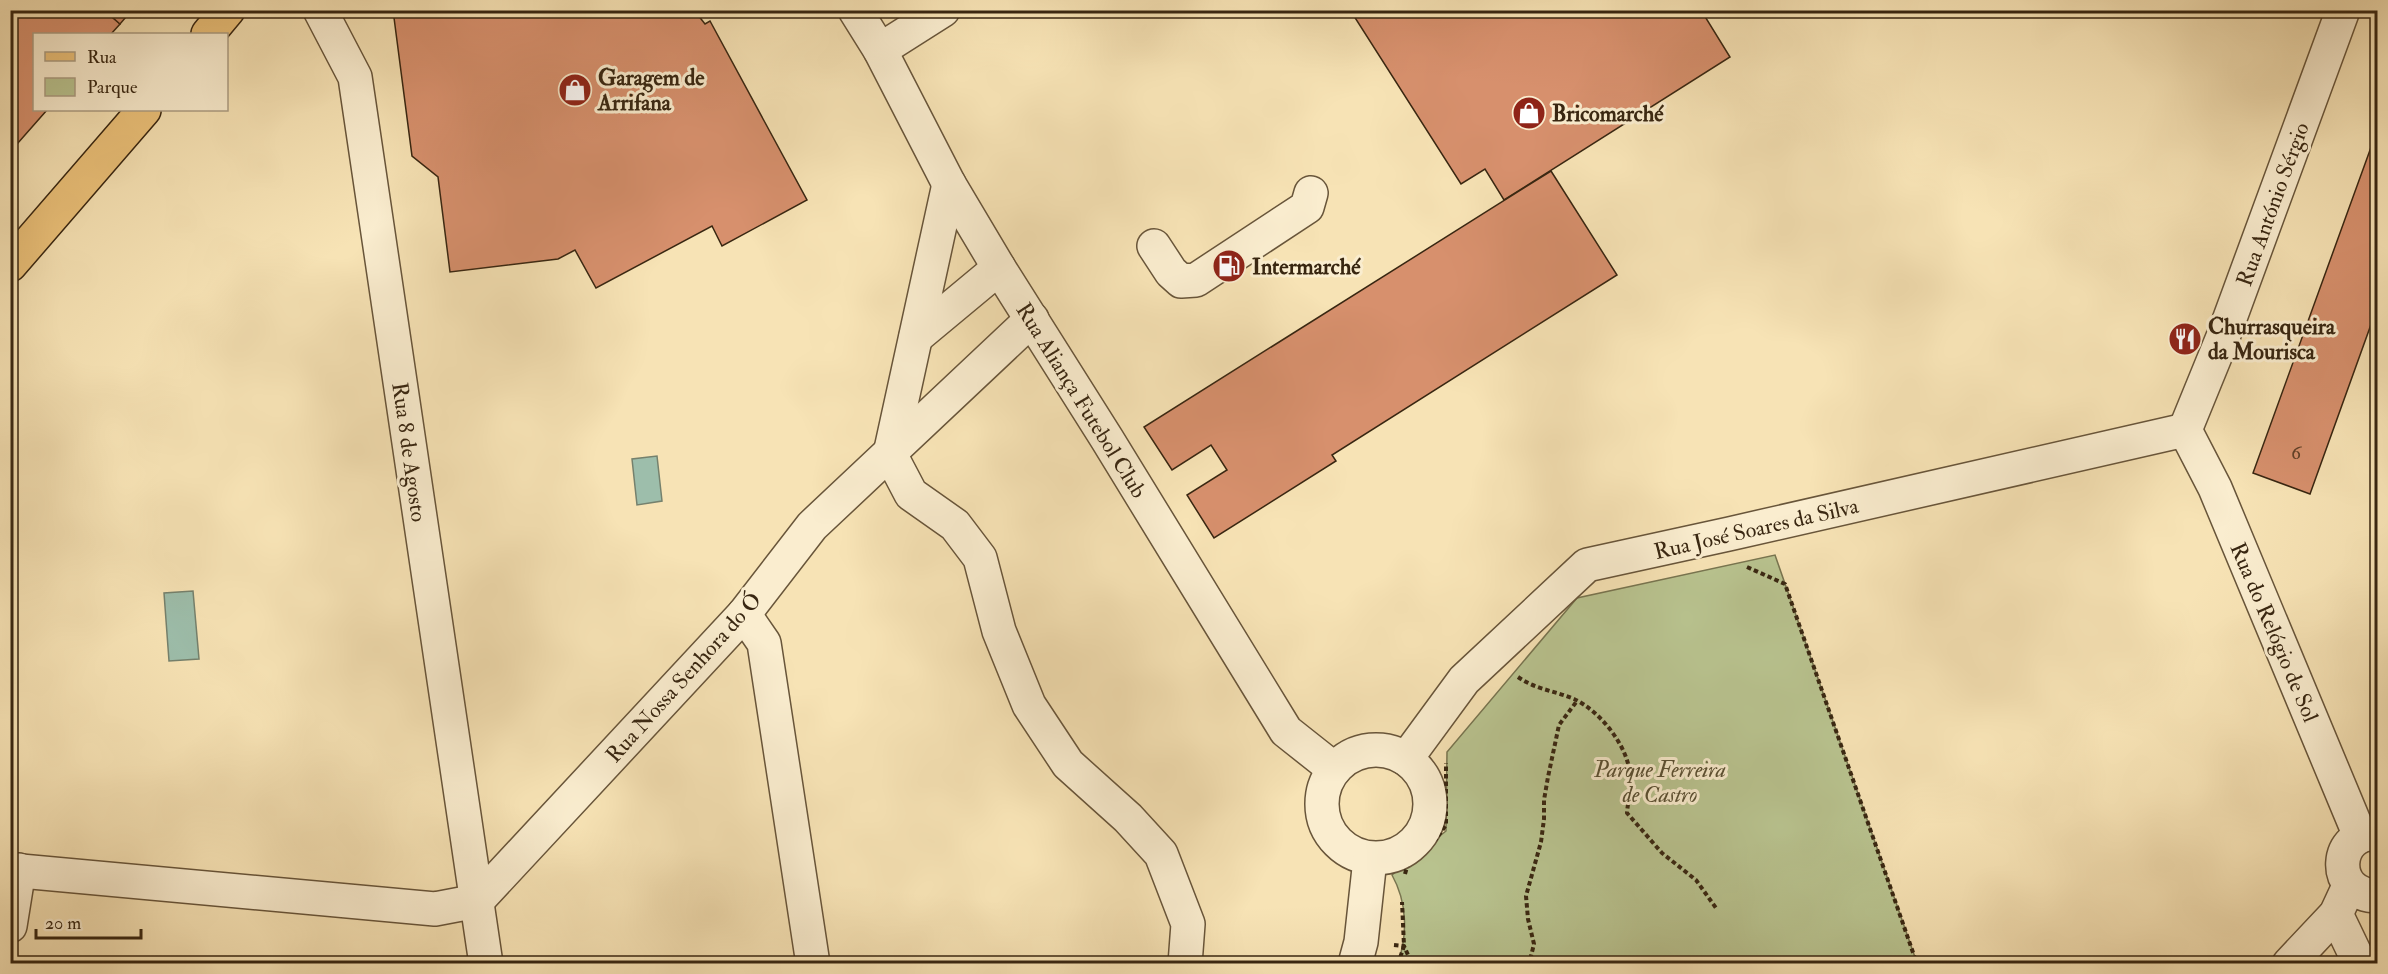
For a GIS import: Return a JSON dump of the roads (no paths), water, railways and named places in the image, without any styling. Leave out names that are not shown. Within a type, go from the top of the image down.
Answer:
[{"type":"main road","points":[[209,33],[228,10]]},
{"type":"main road","points":[[10,265],[143,111]]},
{"type":"street","name":"Rua 8 de Agosto","points":[[320,10],[355,76],[486,963]]},
{"type":"street","name":"Rua Aliança Futebol Club","points":[[855,10],[880,50],[949,184],[999,268],[1286,731],[1334,769]]},
{"type":"street","points":[[880,50],[943,10]]},
{"type":"street","name":"Rua António Sérgio","points":[[2184,430],[2223,337],[2343,10]]},
{"type":"street","points":[[949,184],[890,454],[911,494],[955,525],[980,558],[999,632],[1029,705],[1068,765],[1128,818],[1161,854],[1188,924],[1185,963]]},
{"type":"street","points":[[1154,246],[1171,272],[1182,281],[1196,280],[1306,207],[1311,192]]},
{"type":"street","points":[[916,337],[999,268]]},
{"type":"street","name":"Rua Nossa Senhora do Ó","points":[[477,901],[744,614],[812,526],[1032,319]]},
{"type":"street","name":"Rua José Soares da Silva","points":[[1406,759],[1464,680],[1587,565],[2184,430]]},
{"type":"street","name":"Rua do Relógio de Sol","points":[[2184,430],[2215,488],[2369,835]]},
{"type":"street","points":[[744,614],[764,643],[813,963]]},
{"type":"street","points":[[1377,750],[1392,752],[1406,759],[1420,771],[1428,787],[1431,805],[1428,823],[1419,839],[1405,851],[1388,858],[1370,859],[1340,846],[1330,833],[1323,818],[1322,802],[1325,785],[1334,769],[1348,758],[1362,752],[1377,750]]},
{"type":"street","points":[[2360,963],[2354,899],[2342,868],[2343,858],[2352,842],[2369,835]]},
{"type":"street","points":[[1355,963],[1361,942],[1370,859]]},
{"type":"street","points":[[10,926],[15,870],[435,909],[477,901]]},
{"type":"street","points":[[2289,963],[2354,899]]},
{"type":"place","name":"Garagem de Arrifana","points":[[575,90]]},
{"type":"place","name":"Bricomarché","points":[[1529,113]]},
{"type":"place","name":"Intermarché","points":[[1229,266]]},
{"type":"place","name":"Churrasqueira da Mourisca","points":[[2185,339]]},
{"type":"park label","name":"Parque Ferreira de Castro","points":[[1660,782]]}]
